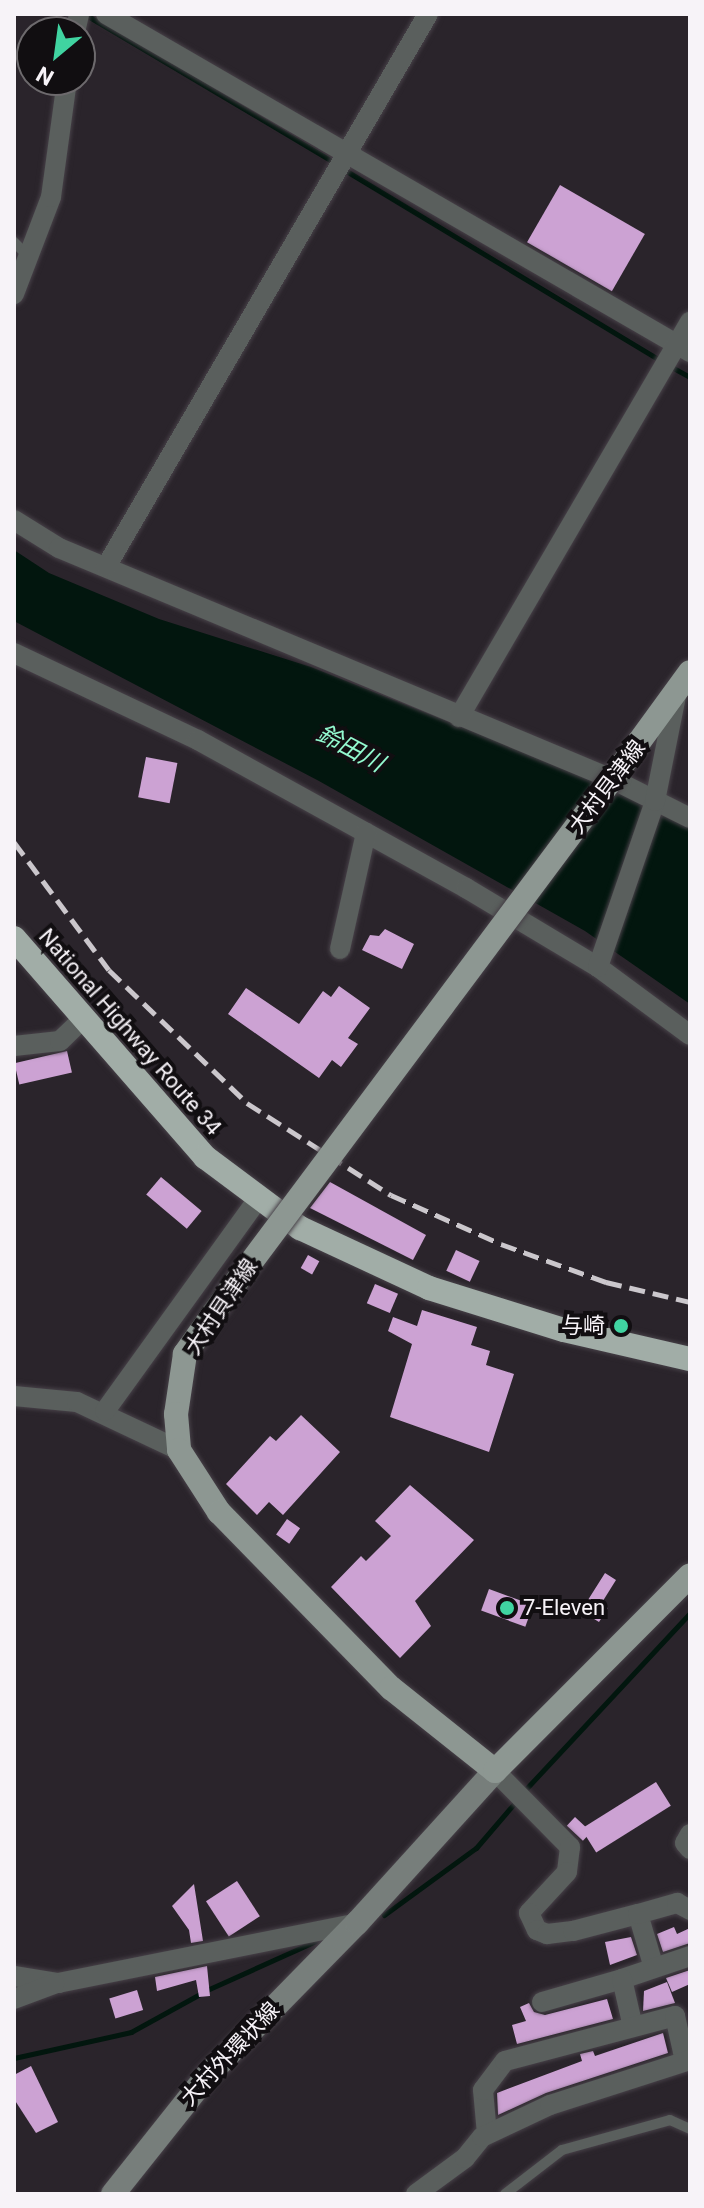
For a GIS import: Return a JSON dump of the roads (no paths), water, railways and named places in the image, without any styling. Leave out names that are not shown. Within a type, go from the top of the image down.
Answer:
[{"type":"highway","name":"National Highway Route 34","points":[[14,938],[82,1020],[205,1157],[300,1228],[429,1288],[564,1330],[690,1359]]},
{"type":"main road","name":"大村貝津線","points":[[503,1780],[391,1688],[219,1512],[179,1450],[176,1414],[185,1354],[684,681]]},
{"type":"main road","points":[[503,1780],[690,1575]]},
{"type":"main road","name":"大村外環状線","points":[[113,2194],[206,2077],[503,1780]]},
{"type":"street","points":[[106,14],[342,163],[680,348]]},
{"type":"street","points":[[106,567],[428,14]]},
{"type":"street","points":[[14,294],[21,249],[51,197],[65,96]]},
{"type":"street","points":[[459,717],[659,373],[680,348],[690,321]]},
{"type":"street","points":[[14,520],[59,548],[612,779],[654,806],[690,818]]},
{"type":"street","points":[[14,653],[198,740],[600,959],[690,1035]]},
{"type":"street","points":[[600,959],[654,806],[684,681]]},
{"type":"street","points":[[340,949],[366,833]]},
{"type":"street","points":[[14,1046],[60,1041],[82,1020]]},
{"type":"street","points":[[105,1411],[258,1199]]},
{"type":"street","points":[[14,1396],[77,1402],[105,1411],[179,1450]]},
{"type":"street","points":[[503,1780],[570,1847],[567,1872],[529,1913],[537,1930],[547,1934],[573,1931],[677,1903],[690,1910]]},
{"type":"street","points":[[690,1834],[685,1843],[690,1849]]},
{"type":"street","points":[[638,1914],[654,1968]]},
{"type":"street","points":[[14,1999],[58,1983],[357,1923]]},
{"type":"street","points":[[542,2002],[690,1956]]},
{"type":"street","points":[[14,1976],[58,1983]]},
{"type":"street","points":[[622,1979],[633,2027]]},
{"type":"street","points":[[416,2194],[487,2134],[550,2105],[687,2060],[675,2016],[505,2061],[483,2090],[487,2134]]},
{"type":"lane","points":[[505,2194],[562,2150],[670,2120],[690,2129]]},
{"type":"water","name":"鈴田川","points":[[14,550],[49,573],[159,619],[311,667],[587,777],[690,827],[690,1004],[585,931],[319,781],[14,621]]},
{"type":"waterway","points":[[86,15],[335,163]]},
{"type":"waterway","points":[[343,169],[660,360]]},
{"type":"waterway","points":[[668,365],[690,377]]},
{"type":"waterway","points":[[524,1791],[690,1613]]},
{"type":"waterway","points":[[384,1915],[476,1848],[518,1799]]},
{"type":"waterway","points":[[14,2058],[131,2032],[207,1990],[316,1941]]},
{"type":"railway","points":[[14,842],[109,970],[247,1103],[391,1195],[501,1244],[606,1282],[690,1302]]},
{"type":"place","name":"与崎","points":[[621,1326]]},
{"type":"place","name":"7-Eleven","points":[[507,1608]]}]
